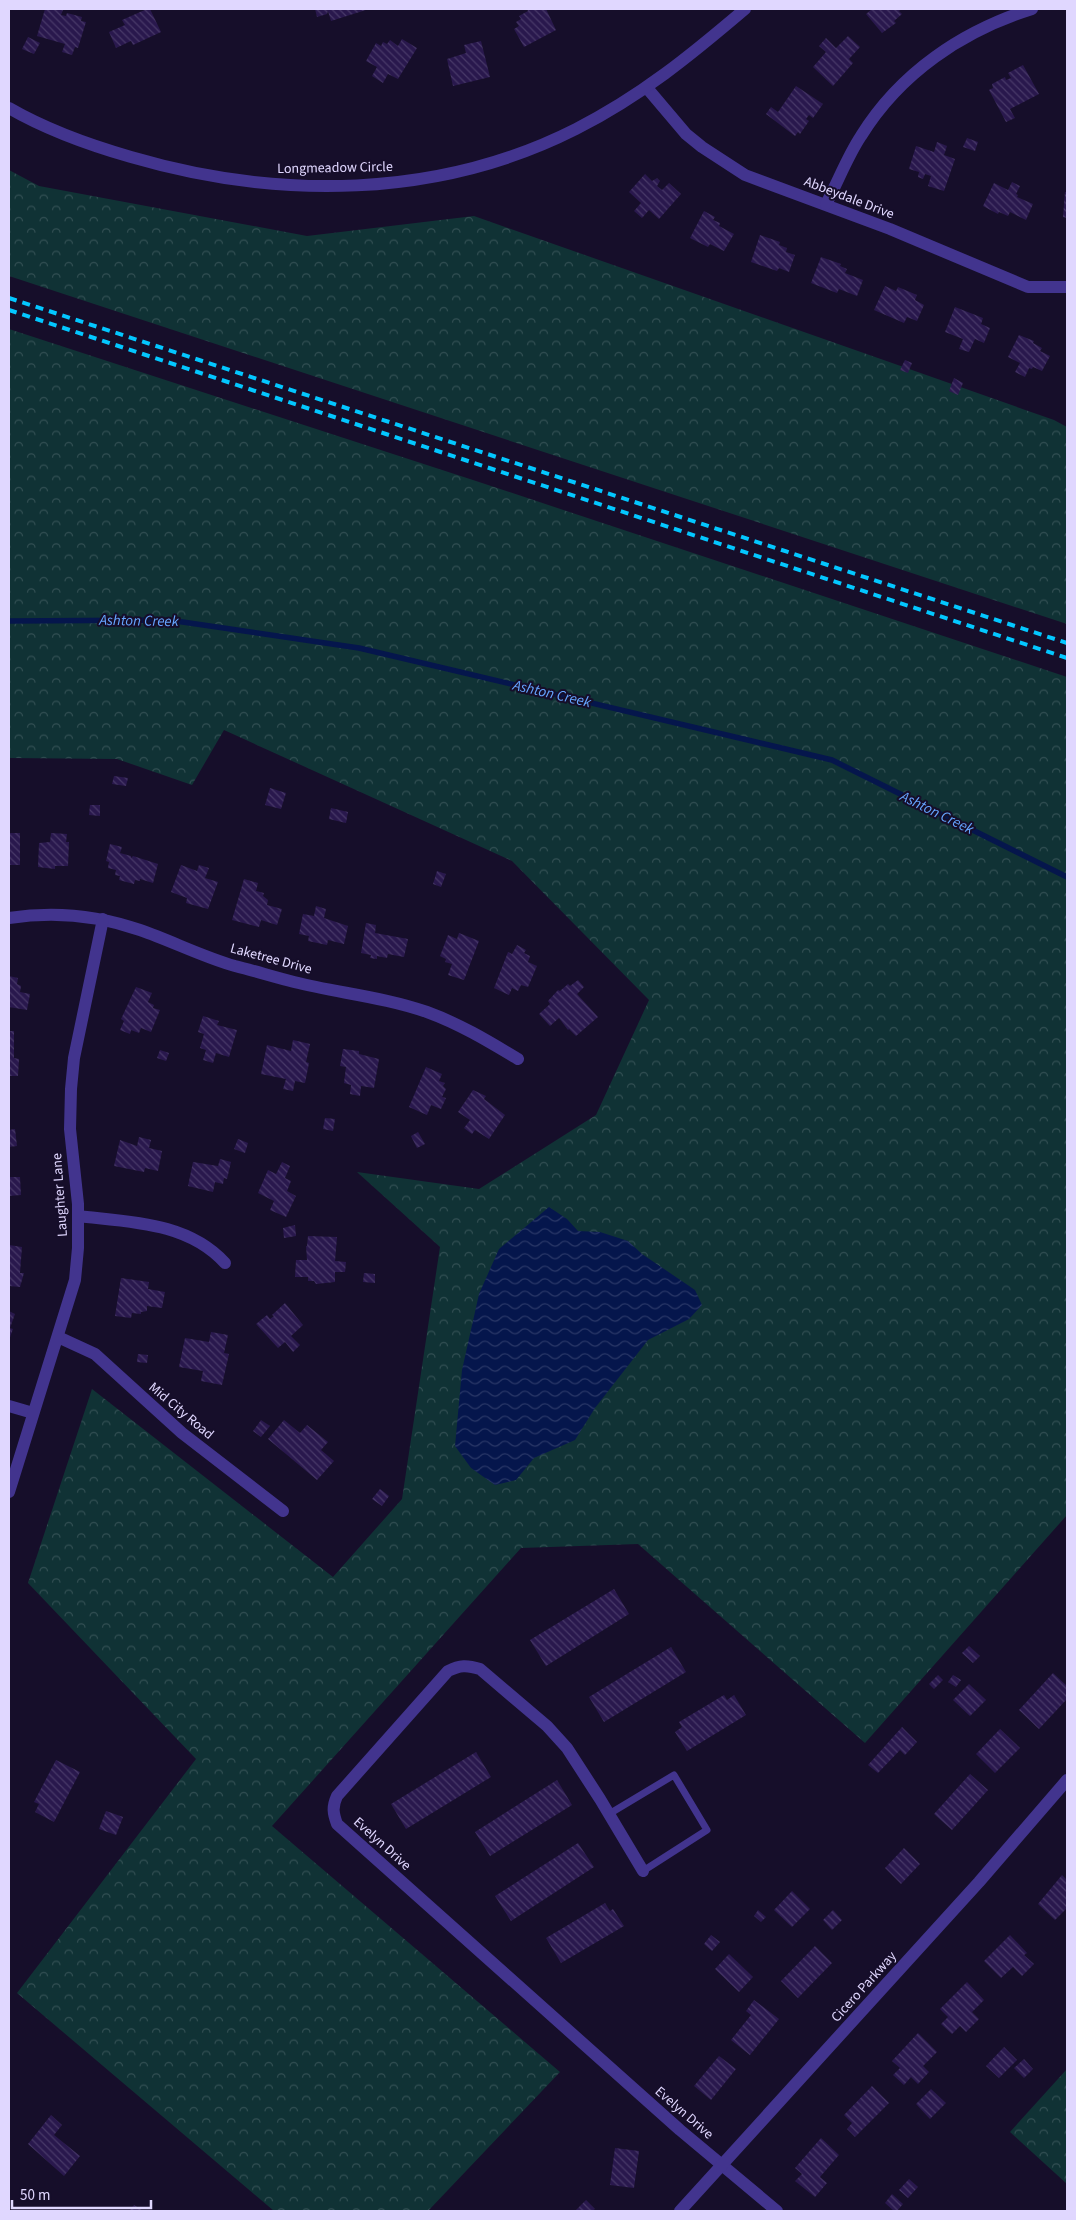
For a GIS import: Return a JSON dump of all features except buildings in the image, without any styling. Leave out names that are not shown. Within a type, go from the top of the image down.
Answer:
[{"type":"street","name":"Longmeadow Circle","points":[[9,108],[57,132],[109,151],[162,166],[249,182],[304,186],[360,186],[413,181],[451,175],[498,161],[539,146],[575,129],[646,88],[695,52],[746,9]]},
{"type":"street","points":[[826,204],[861,136],[888,99],[916,71],[947,47],[982,28],[1032,9]]},
{"type":"street","name":"Abbeydale Drive","points":[[646,88],[686,134],[745,176],[826,204],[1028,287],[1067,287]]},
{"type":"street","name":"Laketree Drive","points":[[9,918],[64,914],[103,920],[139,929],[229,964],[294,982],[394,1002],[427,1012],[467,1029],[518,1059]]},
{"type":"street","name":"Laughter Lane","points":[[9,1492],[76,1280],[78,1216],[70,1129],[71,1089],[74,1058],[103,920]]},
{"type":"street","points":[[78,1216],[152,1225],[186,1235],[202,1242],[225,1263]]},
{"type":"street","name":"Mid City Road","points":[[58,1337],[96,1354],[182,1434],[283,1511]]},
{"type":"street","points":[[9,1406],[33,1413]]},
{"type":"street","name":"Evelyn Drive","points":[[643,1871],[567,1748],[547,1726],[480,1669],[469,1665],[458,1666],[448,1671],[337,1796],[333,1806],[333,1814],[338,1824],[723,2166],[777,2211]]},
{"type":"street","name":"Cicero Parkway","points":[[680,2211],[723,2166],[972,1889],[1067,1780]]},
{"type":"lane","points":[[609,1814],[674,1776],[707,1830],[643,1871]]},
{"type":"green space","points":[[9,170],[39,186],[307,236],[474,216],[1054,420],[1067,427],[1067,624],[9,276]]},
{"type":"green space","points":[[9,329],[476,481],[1067,677],[1067,1515],[865,1743],[638,1544],[521,1548],[272,1826],[560,2072],[428,2211],[274,2211],[17,1993],[196,1759],[28,1583],[92,1389],[333,1577],[402,1499],[440,1247],[357,1172],[479,1189],[596,1115],[649,1000],[512,861],[224,730],[192,785],[117,759],[9,758]]},
{"type":"green space","points":[[1067,2069],[1067,2184],[1010,2132]]},
{"type":"water","points":[[549,1207],[567,1219],[578,1231],[600,1232],[628,1241],[642,1254],[695,1290],[702,1305],[689,1319],[648,1340],[595,1408],[575,1440],[534,1458],[516,1480],[495,1485],[471,1468],[455,1446],[462,1370],[479,1294],[499,1249]]},
{"type":"waterway","name":"Ashton Creek","points":[[9,621],[169,620],[359,648],[832,760],[1067,877]]},
{"type":"railway","points":[[9,298],[1067,643]]},
{"type":"railway","points":[[9,310],[1067,658]]}]
